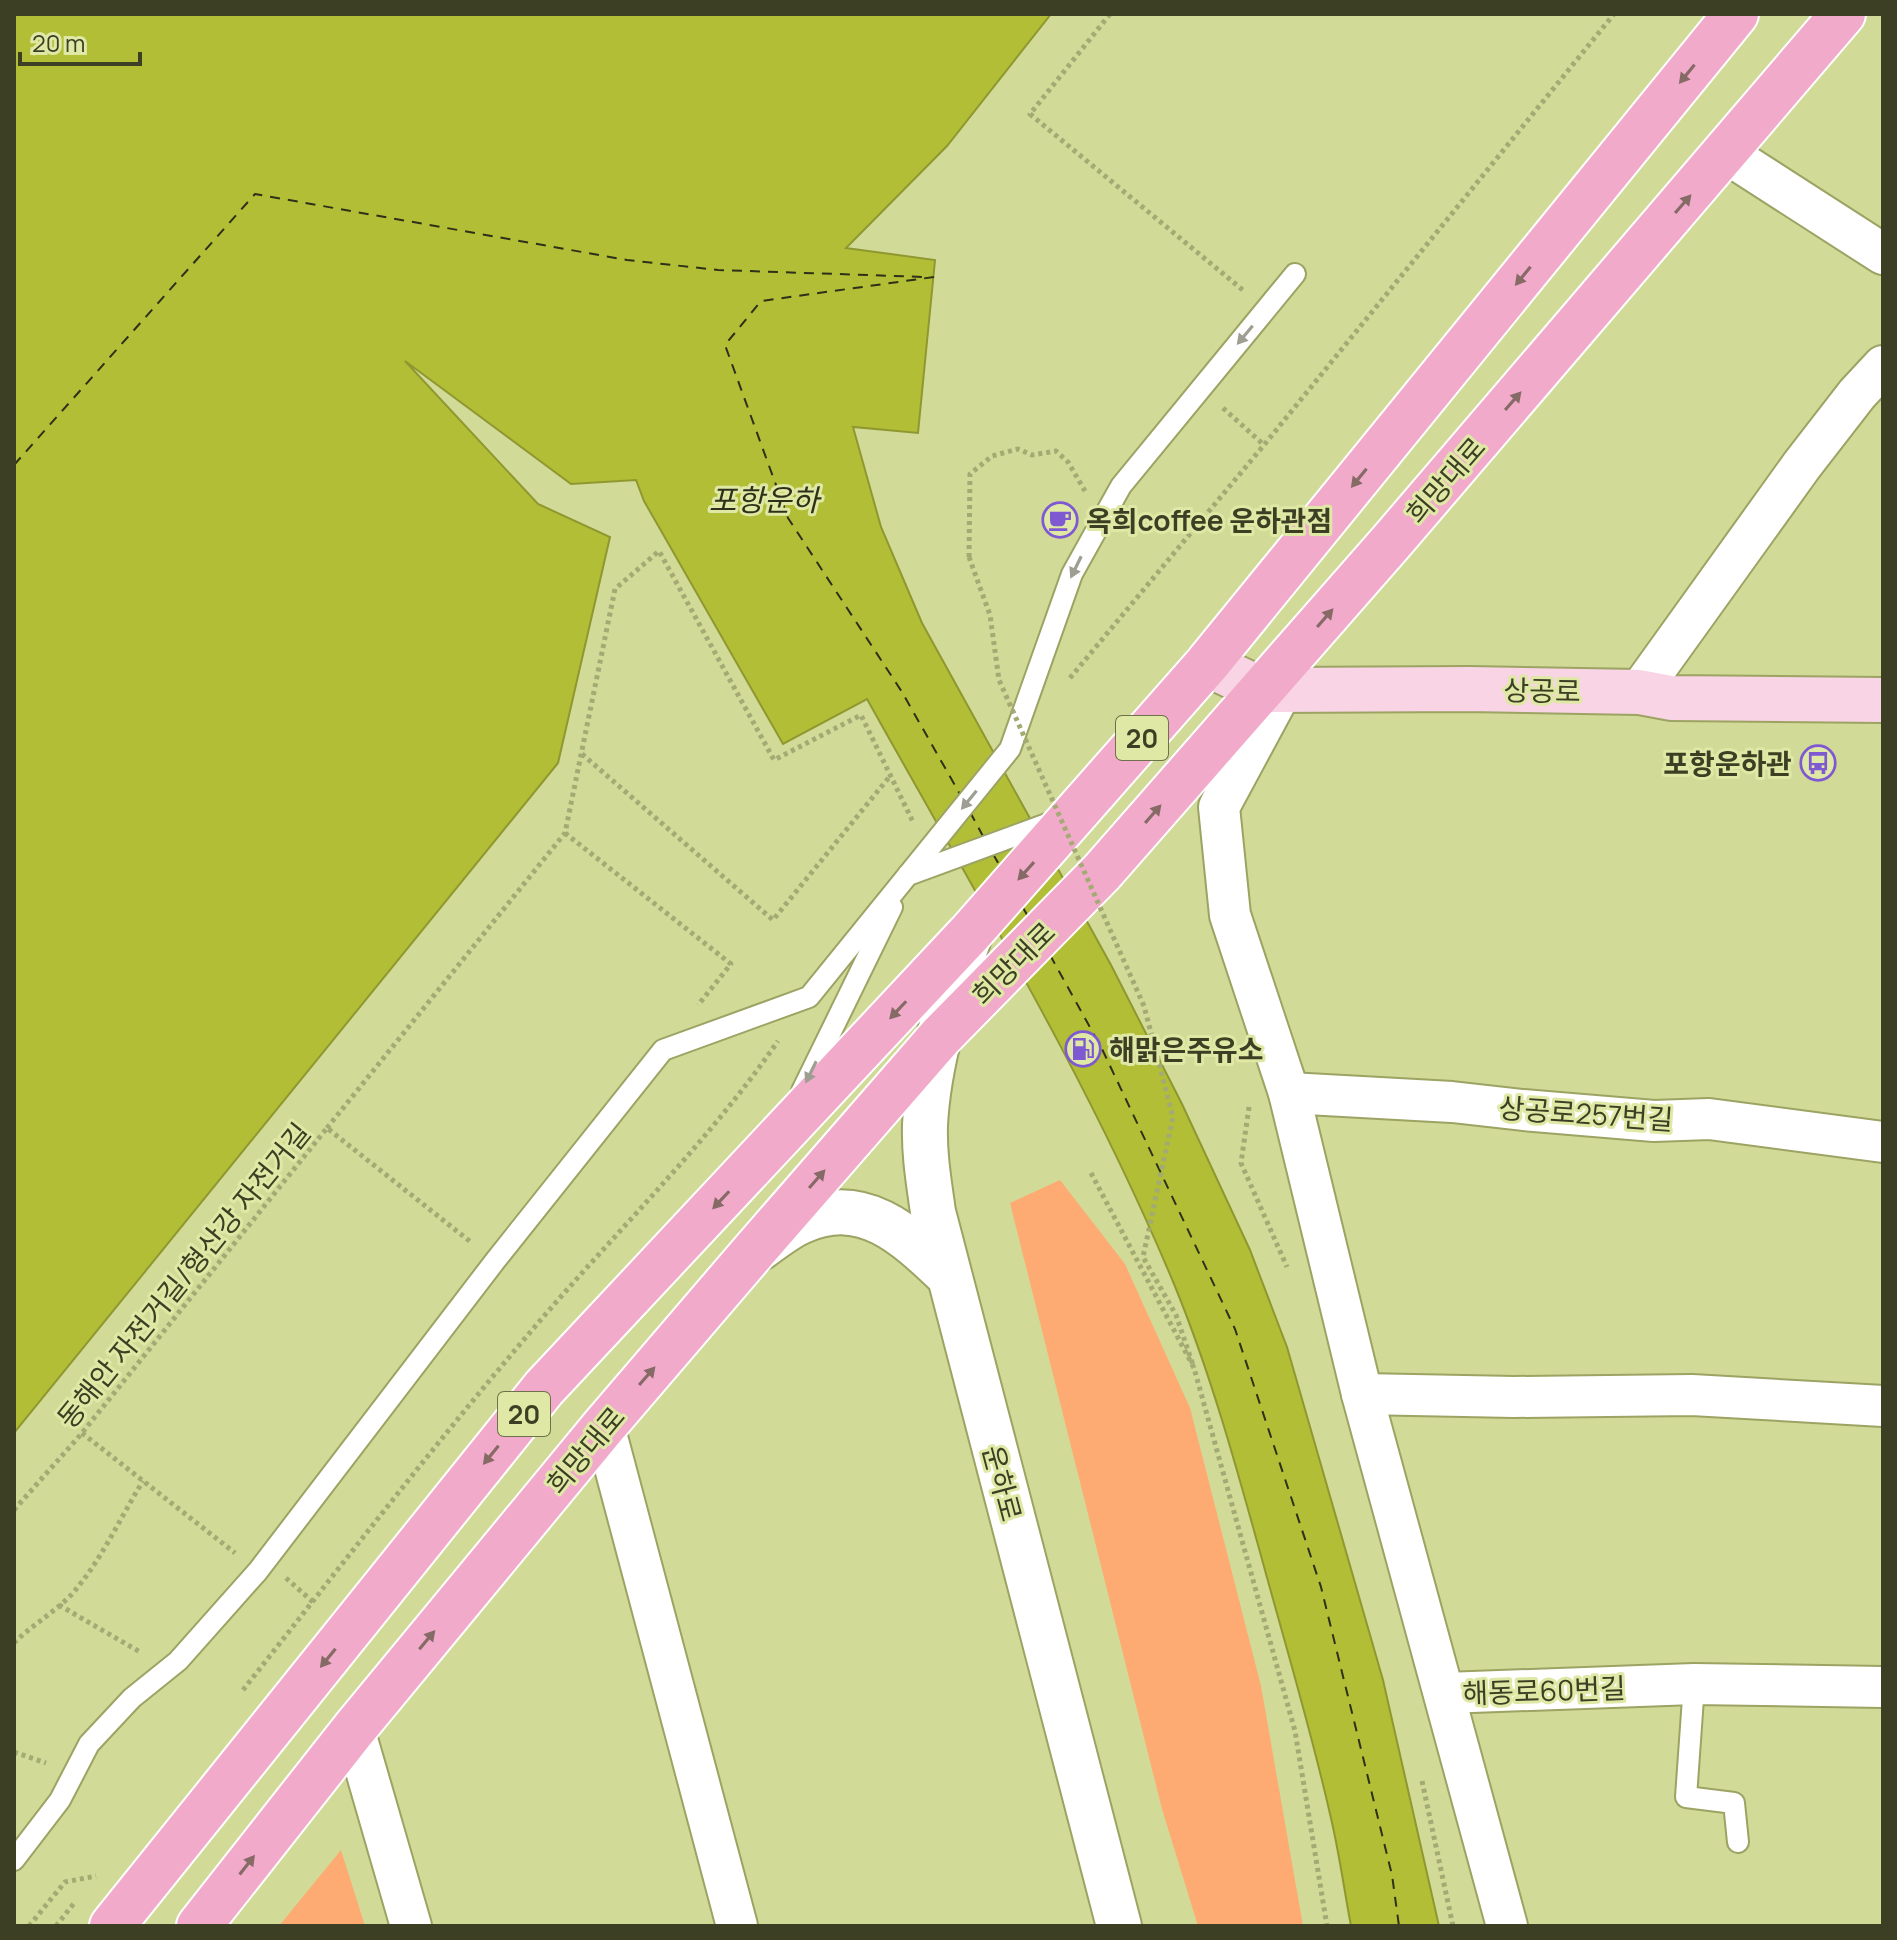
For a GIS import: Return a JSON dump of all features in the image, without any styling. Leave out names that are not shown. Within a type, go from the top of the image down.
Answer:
[{"type":"main road","name":"희망대로","points":[[112,1926],[544,1388],[971,932],[1207,664],[1736,14]]},
{"type":"main road","name":"희망대로","points":[[199,1926],[354,1729],[604,1426],[753,1252],[941,1036],[1102,872],[1272,690],[1843,14]]},
{"type":"main road","name":"상공로","points":[[1207,664],[1272,690],[1469,689],[1639,692],[1671,698],[1883,700]]},
{"type":"street","points":[[1726,153],[1883,254]]},
{"type":"street","points":[[1639,692],[1802,465],[1883,366]]},
{"type":"street","points":[[1272,690],[1219,807],[1230,915],[1289,1093],[1362,1394],[1445,1693]]},
{"type":"street","name":"운하로","points":[[971,932],[956,976],[929,1089],[926,1151],[933,1212],[1119,1926]]},
{"type":"street","name":"상공로257번길","points":[[1289,1093],[1452,1102],[1654,1121],[1709,1119],[1883,1142]]},
{"type":"street","points":[[753,1252],[801,1221],[829,1213],[857,1213],[894,1228],[948,1275]]},
{"type":"street","points":[[1362,1394],[1514,1397],[1692,1395],[1883,1406]]},
{"type":"street","points":[[604,1426],[737,1926]]},
{"type":"street","name":"해동로60번길","points":[[1507,1926],[1445,1693],[1694,1684],[1883,1687]]},
{"type":"street","points":[[354,1729],[411,1926]]},
{"type":"lane","points":[[14,1860],[60,1800],[89,1744],[132,1698],[168,1669],[214,1623],[258,1571],[495,1261],[663,1050],[809,997],[907,876],[1018,733],[1072,574],[1121,486],[1295,274]]},
{"type":"lane","points":[[779,1137],[907,876],[1078,812]]},
{"type":"lane","points":[[1694,1684],[1686,1797],[1734,1803],[1738,1842]]},
{"type":"path","points":[[1110,14],[1030,114],[1267,310]]},
{"type":"path","points":[[1063,686],[1264,445],[1614,14]]},
{"type":"path","points":[[1201,388],[1264,445]]},
{"type":"path","points":[[1087,499],[1068,462],[1056,451],[1032,455],[1018,449],[992,456],[970,474],[969,557],[990,615],[999,680],[1144,1006],[1173,1117],[1143,1257],[1176,1315],[1194,1368],[1295,1731],[1327,1926]]},
{"type":"path","points":[[327,1128],[565,833],[615,589],[659,551],[774,760],[861,715],[927,851]]},
{"type":"path","points":[[581,754],[773,920],[890,776]]},
{"type":"path","points":[[565,833],[731,964],[663,1050]]},
{"type":"path","name":"동해안 자전거길/형산강 자전거길","points":[[14,1510],[82,1433],[327,1128],[495,1261]]},
{"type":"path","points":[[1091,1173],[1194,1368]]},
{"type":"path","points":[[82,1433],[258,1571]]},
{"type":"path","points":[[14,1643],[33,1623],[70,1596],[95,1564],[143,1481]]},
{"type":"path","points":[[59,1604],[168,1669]]},
{"type":"path","points":[[29,1926],[65,1882],[96,1876]]},
{"type":"shaded area","points":[[1060,1180],[1125,1264],[1190,1408],[1261,1686],[1303,1926],[1198,1926],[1162,1809],[1010,1203]]},
{"type":"shaded area","points":[[341,1850],[365,1926],[279,1926]]},
{"type":"water","name":"포항운하","points":[[14,14],[1051,14],[947,146],[846,248],[935,260],[918,433],[853,427],[881,527],[922,623],[1111,965],[1182,1104],[1250,1250],[1287,1347],[1383,1680],[1439,1926],[1351,1926],[1333,1828],[1298,1688],[1223,1422],[1174,1284],[1141,1208],[1068,1060],[867,699],[783,744],[644,501],[636,480],[571,484],[405,361],[538,504],[610,537],[558,763],[14,1433]]},
{"type":"ferry route","points":[[14,465],[255,194],[627,260],[718,270],[925,277]]},
{"type":"ferry route","points":[[934,277],[761,301],[725,345],[788,518],[902,692],[961,796]]},
{"type":"ferry route","points":[[970,812],[984,838]]},
{"type":"ferry route","points":[[993,854],[1000,866]]},
{"type":"ferry route","points":[[1022,906],[1029,918]]},
{"type":"ferry route","points":[[1050,955],[1102,1049],[1235,1329],[1321,1587],[1392,1875],[1399,1926]]},
{"type":"place","name":"옥희coffee 운하관점","points":[[1060,520]]},
{"type":"place","name":"포항운하관","points":[[1818,763]]},
{"type":"place","name":"해맑은주유소","points":[[1083,1049]]}]
